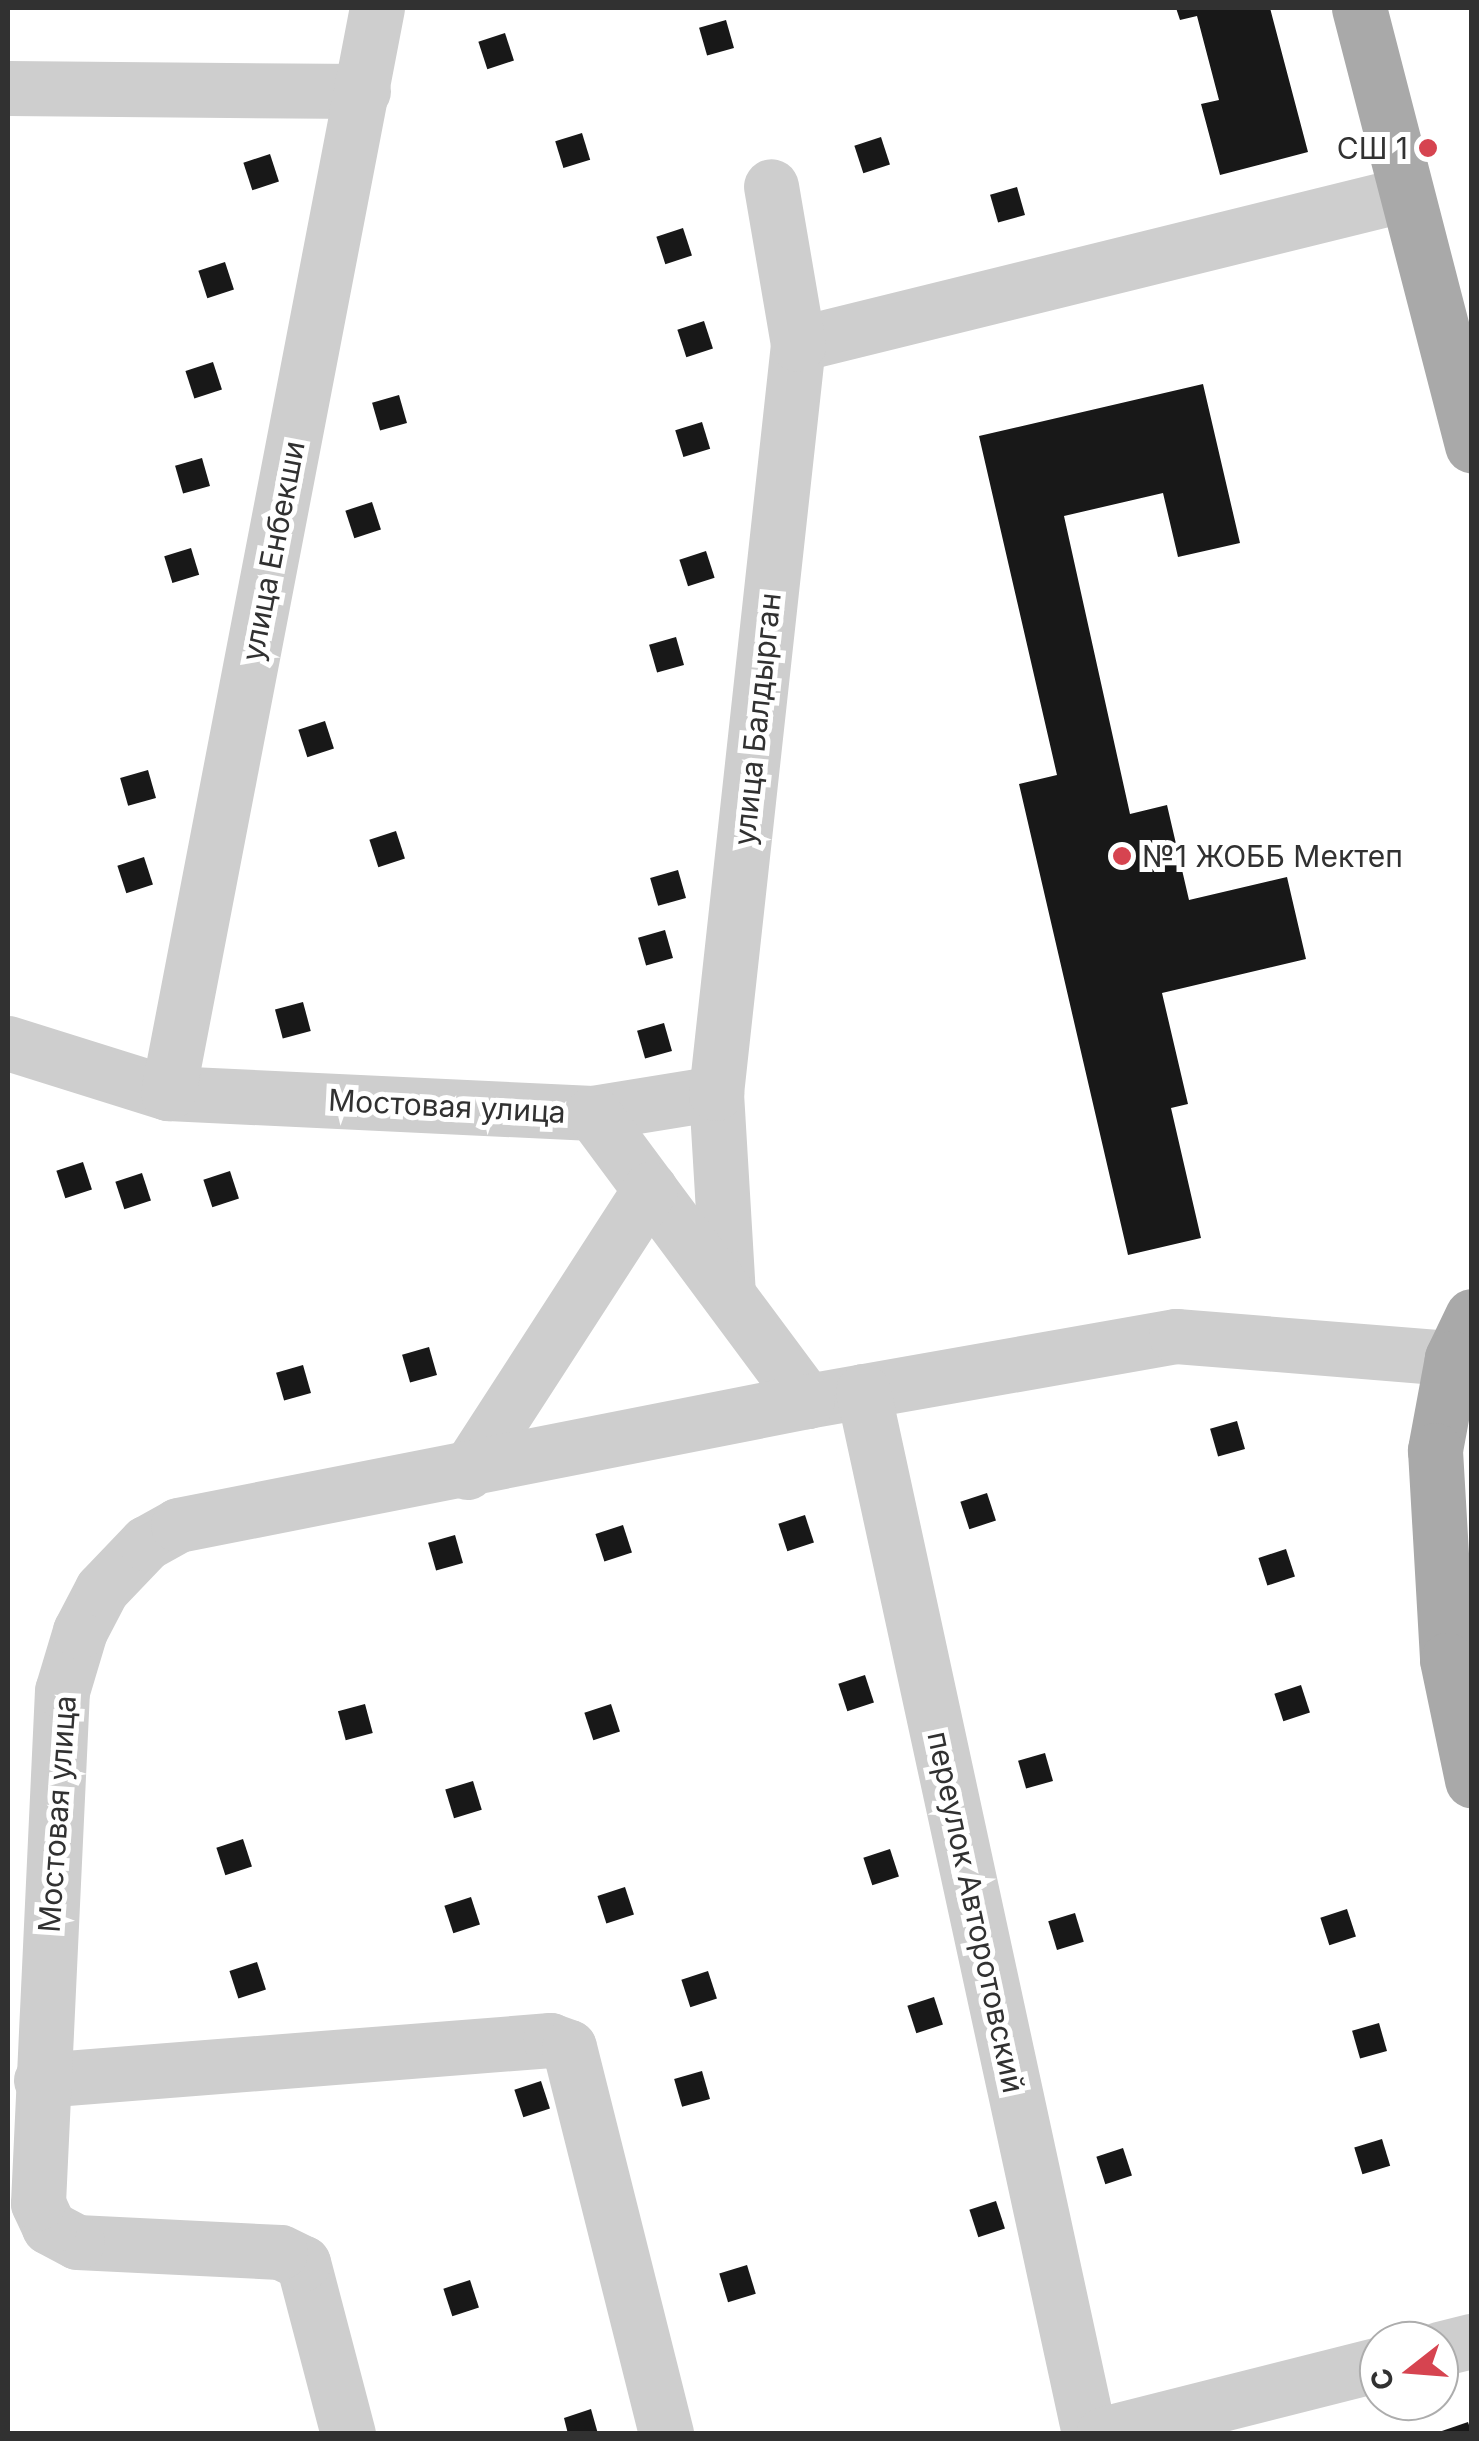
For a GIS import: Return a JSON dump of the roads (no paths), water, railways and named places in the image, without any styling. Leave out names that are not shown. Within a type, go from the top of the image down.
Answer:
[{"type":"main road","points":[[1362,8],[1472,446]]},
{"type":"main road","points":[[1462,1337],[1435,1450],[1436,1565],[1472,1780]]},
{"type":"street","name":"улица Енбекши","points":[[168,1093],[377,8]]},
{"type":"street","points":[[8,88],[362,91]]},
{"type":"street","name":"улица Балдырган","points":[[728,1294],[716,1093],[798,344],[771,186]]},
{"type":"street","points":[[798,344],[1406,194]]},
{"type":"street","name":"Мостовая улица","points":[[8,1043],[168,1093],[594,1113],[716,1093]]},
{"type":"street","points":[[594,1113],[807,1401]]},
{"type":"street","points":[[467,1472],[650,1190]]},
{"type":"street","name":"Мостовая улица","points":[[348,2434],[303,2262],[280,2252],[78,2242],[48,2227],[38,2203],[62,1691],[102,1589],[146,1542],[178,1525],[467,1472],[807,1401],[1176,1336],[1462,1337]]},
{"type":"street","name":"переулок Авторотовский","points":[[863,1392],[1089,2434]]},
{"type":"street","points":[[41,2080],[550,2040],[569,2047],[666,2434]]},
{"type":"street","points":[[1102,2434],[1359,2369]]},
{"type":"place","name":"СШ 1","points":[[1428,148]]},
{"type":"place","name":"№1 ЖОББ Мектеп","points":[[1122,856]]}]
